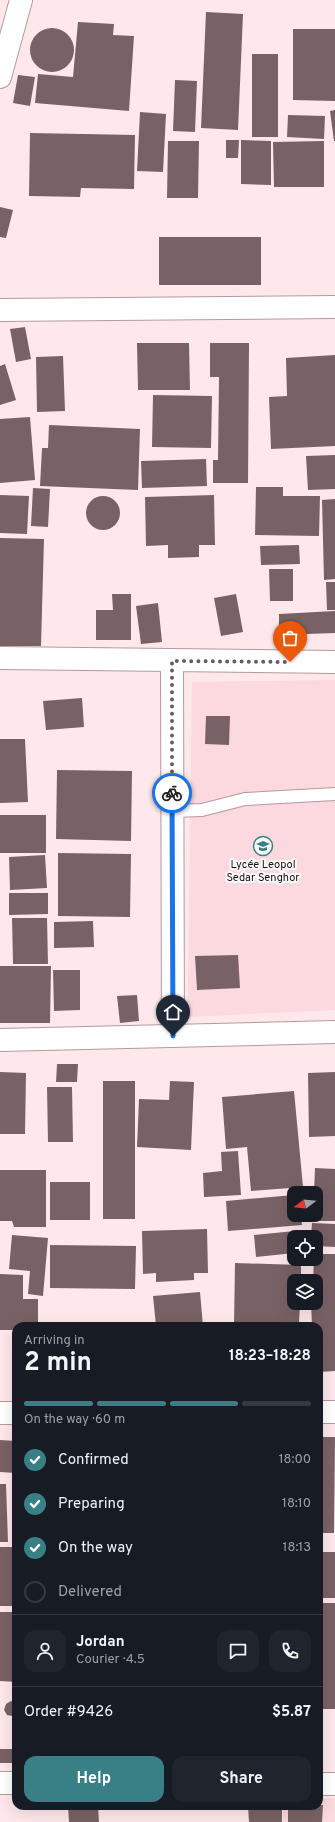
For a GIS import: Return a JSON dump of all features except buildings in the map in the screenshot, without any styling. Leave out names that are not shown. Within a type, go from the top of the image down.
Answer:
[{"type":"street","points":[[0,77],[21,0]]},
{"type":"street","points":[[0,310],[335,307]]},
{"type":"street","points":[[0,658],[335,662]]},
{"type":"street","points":[[172,661],[173,1036]]},
{"type":"street","points":[[0,1040],[335,1032]]},
{"type":"street","points":[[323,1412],[335,1412]]},
{"type":"street","points":[[0,1413],[12,1413]]},
{"type":"street","points":[[0,1783],[12,1783]]},
{"type":"street","points":[[323,1784],[335,1784]]},
{"type":"lane","points":[[172,811],[202,810],[245,799],[335,794]]},
{"type":"shaded area","name":"Lycée Leopol Sedar Senghor","points":[[335,680],[335,1010],[188,1017],[192,682]]},
{"type":"shaded area","points":[[323,1798],[335,1798],[335,1822],[283,1822],[283,1810],[323,1810]]},
{"type":"way so far","points":[[172,793],[172,661],[290,662]]},
{"type":"place","name":"Lycée Leopol Sedar Senghor","points":[[263,846]]},
{"type":"route","points":[[172,793],[173,1036]]}]
